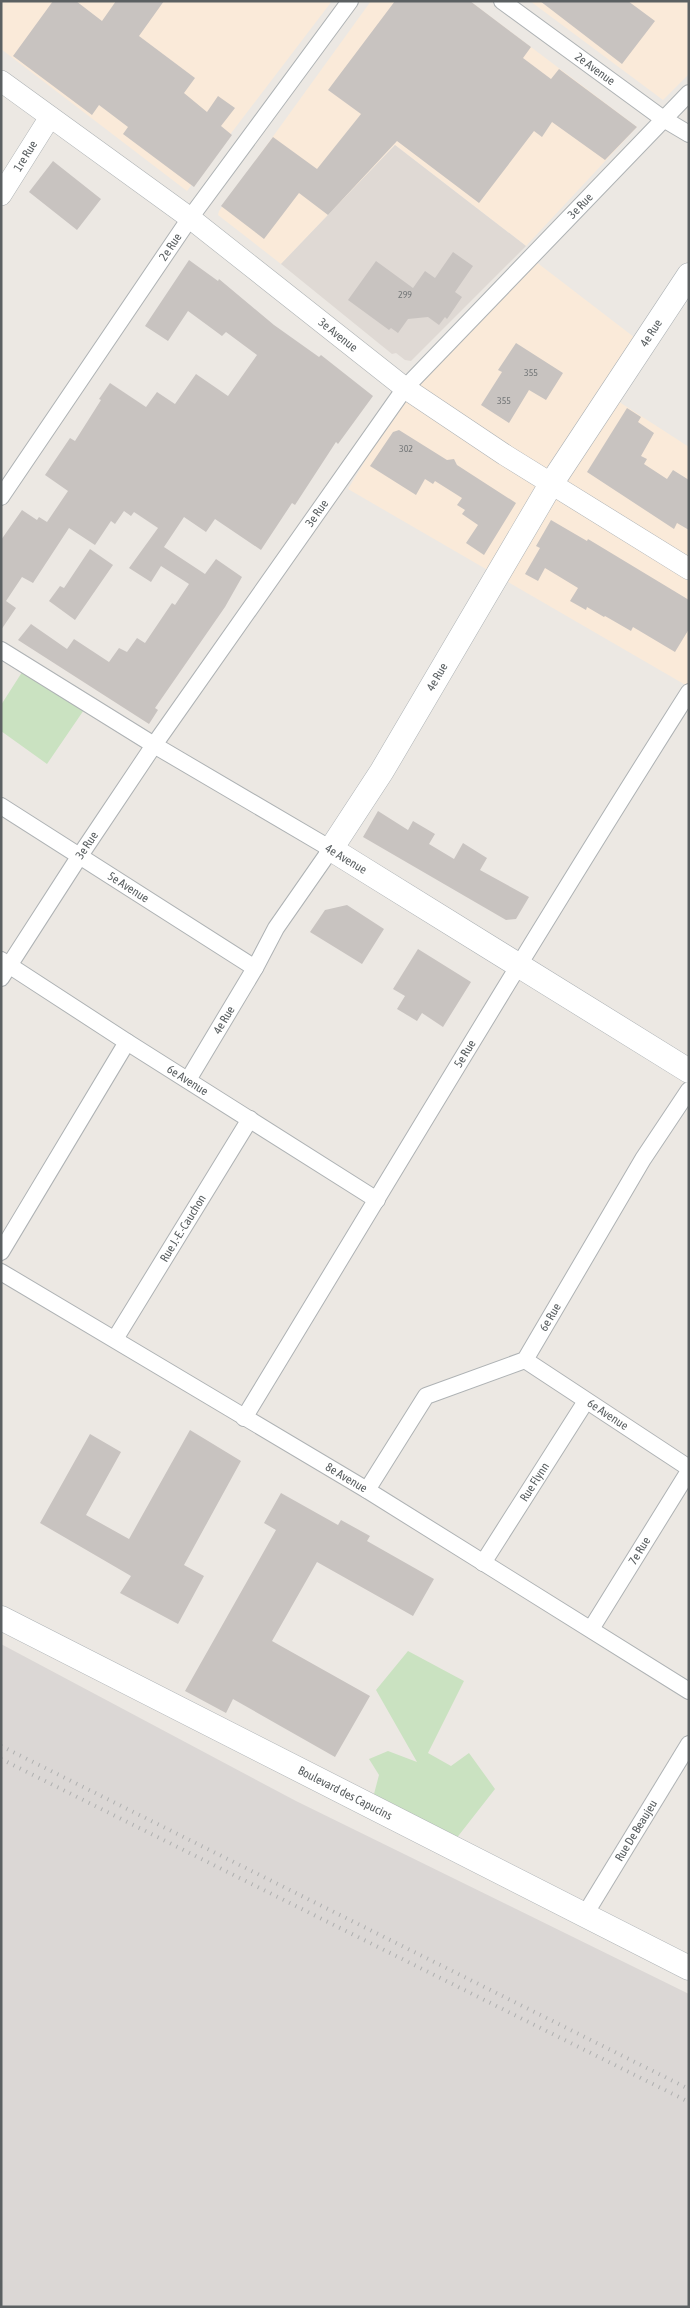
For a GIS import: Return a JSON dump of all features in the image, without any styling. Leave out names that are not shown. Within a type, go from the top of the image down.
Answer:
[{"type":"main road","name":"4e Rue","points":[[331,849],[382,771],[551,484],[689,275]]},
{"type":"main road","name":"4e Avenue","points":[[331,849],[689,1071]]},
{"type":"main road","name":"Boulevard des Capucins","points":[[1,1618],[689,1968]]},
{"type":"street","name":"2e Rue","points":[[1,497],[190,218],[350,1]]},
{"type":"street","name":"2e Avenue","points":[[502,1],[662,118],[689,134]]},
{"type":"street","name":"3e Avenue","points":[[1,81],[190,218],[405,388],[551,484],[689,569]]},
{"type":"street","name":"3e Rue","points":[[4,968],[154,745],[405,388],[689,92]]},
{"type":"street","name":"1re Rue","points":[[1,195],[50,117]]},
{"type":"street","name":"4e Avenue","points":[[1,650],[154,745],[331,849]]},
{"type":"street","name":"5e Rue","points":[[244,1418],[464,1054],[520,966],[569,880],[689,692]]},
{"type":"street","name":"5e Avenue","points":[[1,806],[255,968]]},
{"type":"street","name":"4e Rue","points":[[188,1080],[255,968],[276,928],[331,849]]},
{"type":"street","name":"6e Avenue","points":[[4,968],[250,1118],[377,1200]]},
{"type":"street","points":[[1,1252],[127,1042]]},
{"type":"street","name":"6e Rue","points":[[525,1360],[643,1159],[689,1090]]},
{"type":"street","name":"Rue J.-E.-Cauchon","points":[[115,1339],[250,1118]]},
{"type":"street","name":"8e Avenue","points":[[1,1272],[367,1490],[689,1691]]},
{"type":"street","name":"6e Avenue","points":[[525,1360],[689,1470]]},
{"type":"street","points":[[367,1490],[426,1396],[525,1360]]},
{"type":"street","name":"Rue Flynn","points":[[483,1563],[586,1401]]},
{"type":"street","name":"7e Rue","points":[[591,1629],[689,1470]]},
{"type":"street","name":"Rue De Beaujeu","points":[[584,1916],[689,1744]]},
{"type":"shaded area","points":[[1,1],[332,1],[187,191],[1,49]]},
{"type":"shaded area","points":[[371,1],[470,1],[637,127],[526,246],[395,145],[281,264],[218,215],[219,211]]},
{"type":"shaded area","points":[[530,1],[689,1],[689,74],[663,100]]},
{"type":"shaded area","points":[[395,145],[526,246],[411,361],[405,360],[396,353],[392,354],[281,264]]},
{"type":"shaded area","points":[[531,258],[643,344],[610,396],[689,447],[689,687],[348,489],[407,391]]},
{"type":"shaded area","points":[[1,1644],[296,1801],[689,1994],[689,2307],[1,2307]]},
{"type":"green space","points":[[26,666],[88,704],[47,764],[1,731],[1,705]]},
{"type":"green space","points":[[408,1651],[464,1681],[428,1753],[451,1766],[469,1753],[495,1789],[452,1844],[374,1794],[379,1775],[369,1759],[388,1751],[417,1762],[376,1690]]},
{"type":"building","points":[[53,1],[76,1],[102,21],[116,1],[164,1],[139,36],[195,78],[184,93],[207,112],[218,96],[235,108],[221,126],[232,135],[194,187],[123,134],[128,127],[99,105],[92,115],[13,56]]},
{"type":"building","points":[[395,1],[470,1],[531,47],[523,58],[551,79],[559,69],[637,127],[605,160],[552,122],[542,137],[534,131],[479,203],[397,141],[328,215],[299,193],[264,239],[221,206],[273,137],[317,169],[361,114],[328,90]]},
{"type":"building","points":[[540,1],[628,1],[655,21],[622,64]]},
{"type":"building","points":[[53,161],[101,199],[77,230],[29,192]]},
{"type":"building","points":[[453,252],[473,266],[455,292],[462,297],[447,319],[445,317],[439,325],[428,317],[408,319],[398,333],[391,328],[389,330],[348,300],[376,261],[413,288],[425,271],[435,278]]},
{"type":"building","points":[[189,260],[218,281],[219,279],[274,325],[319,357],[321,355],[373,396],[338,444],[336,442],[295,505],[292,503],[261,550],[215,519],[206,532],[184,517],[164,547],[205,574],[216,559],[242,577],[225,607],[155,708],[158,710],[149,724],[18,640],[31,624],[67,649],[74,639],[109,662],[119,648],[127,652],[137,638],[145,643],[172,603],[175,605],[189,584],[161,566],[151,582],[129,568],[158,528],[134,512],[131,516],[124,511],[115,524],[111,521],[95,545],[69,528],[33,583],[22,577],[6,601],[16,608],[1,630],[1,540],[22,510],[37,520],[39,517],[47,522],[68,491],[45,475],[70,438],[75,441],[110,383],[146,407],[157,392],[175,404],[196,374],[228,396],[257,355],[226,332],[222,336],[188,311],[168,341],[145,326]]},
{"type":"building","points":[[516,343],[563,373],[546,400],[529,390],[509,423],[481,405],[502,372],[498,370]]},
{"type":"building","points":[[627,408],[641,417],[638,422],[654,433],[641,456],[647,459],[644,464],[667,479],[673,470],[689,480],[689,530],[677,523],[674,529],[587,472]]},
{"type":"building","points":[[399,430],[447,460],[454,459],[457,465],[516,503],[484,555],[466,543],[478,525],[462,514],[465,510],[457,505],[462,498],[435,481],[433,484],[425,479],[416,495],[370,466],[393,432]]},
{"type":"building","points":[[551,520],[587,541],[588,539],[689,600],[689,629],[675,652],[633,627],[631,631],[587,607],[586,610],[570,601],[578,588],[545,568],[538,581],[525,574],[540,548],[536,546]]},
{"type":"building","points":[[90,549],[113,565],[75,620],[49,601],[60,586],[64,588]]},
{"type":"building","points":[[378,811],[408,830],[413,821],[435,834],[429,844],[454,859],[463,843],[487,858],[480,870],[529,897],[516,919],[506,920],[363,837]]},
{"type":"building","points":[[347,905],[384,929],[362,964],[310,932],[325,910]]},
{"type":"building","points":[[418,949],[471,982],[443,1027],[422,1013],[417,1021],[397,1009],[405,996],[393,989]]},
{"type":"building","points":[[190,1430],[241,1461],[184,1565],[204,1576],[178,1624],[120,1593],[131,1576],[40,1523],[90,1434],[121,1452],[86,1515],[129,1539]]},
{"type":"building","points":[[281,1493],[338,1525],[341,1520],[370,1536],[367,1541],[434,1579],[413,1616],[317,1562],[272,1641],[370,1696],[335,1757],[233,1699],[226,1713],[185,1691],[276,1530],[264,1523]]},
{"type":"railway","points":[[1,1746],[689,2089]]},
{"type":"railway","points":[[1,1759],[689,2102]]}]
